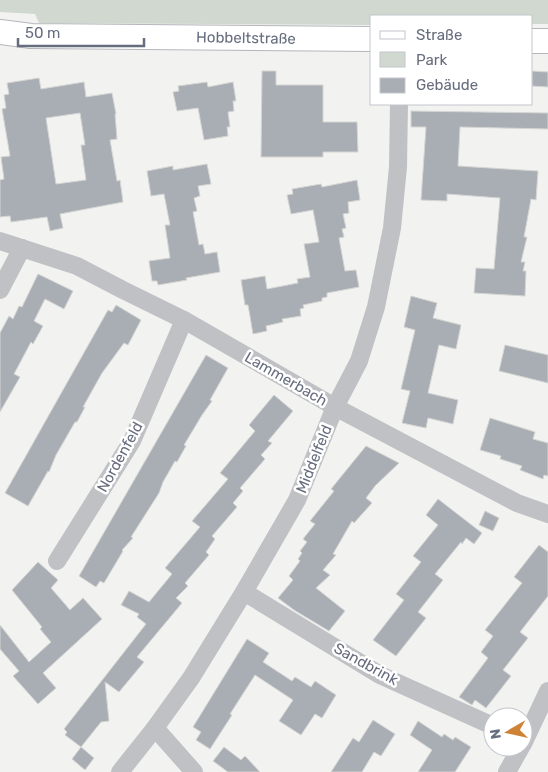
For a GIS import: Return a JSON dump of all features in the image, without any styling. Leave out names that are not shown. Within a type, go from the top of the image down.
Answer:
[{"type":"street","name":"Hobbeltstraße","points":[[0,32],[32,36],[370,39]]},
{"type":"street","points":[[533,41],[548,41]]},
{"type":"street","name":"Middelfeld","points":[[120,772],[191,678],[244,592],[297,500],[335,407],[359,361],[376,307],[392,228],[398,167],[399,105]]},
{"type":"street","name":"Lammerbach","points":[[0,242],[77,266],[184,320],[335,407],[517,503],[548,514]]},
{"type":"street","points":[[0,290],[22,248]]},
{"type":"street","name":"Nordenfeld","points":[[57,562],[132,442],[184,320]]},
{"type":"street","name":"Sandbrink","points":[[244,592],[380,675],[483,721]]},
{"type":"street","points":[[533,722],[548,690]]},
{"type":"street","points":[[155,728],[194,772]]},
{"type":"street","points":[[507,772],[515,757]]},
{"type":"green space","points":[[0,0],[548,0],[548,24],[533,24],[533,15],[370,15],[370,25],[39,23],[35,14],[0,12]]},
{"type":"building","points":[[262,71],[276,71],[276,85],[323,85],[323,122],[357,122],[358,152],[323,152],[323,157],[261,157]]},
{"type":"building","points":[[533,71],[548,72],[548,87],[533,86]]},
{"type":"building","points":[[39,78],[41,89],[84,82],[86,97],[112,93],[116,114],[117,139],[110,140],[117,181],[120,180],[123,202],[60,214],[63,228],[50,231],[47,217],[11,222],[10,216],[0,217],[0,180],[4,179],[1,157],[10,156],[2,109],[6,108],[4,95],[9,94],[7,83]],"holes":[[[80,113],[85,145],[81,145],[86,180],[56,184],[46,118]]]},
{"type":"building","points":[[207,82],[208,87],[233,82],[236,101],[233,101],[234,111],[228,112],[230,127],[227,127],[228,136],[204,140],[198,108],[177,111],[173,92],[179,91],[178,86]]},
{"type":"building","points":[[411,111],[548,113],[548,129],[460,127],[458,166],[538,171],[536,200],[531,199],[524,237],[527,237],[521,262],[525,262],[523,271],[526,271],[525,296],[474,293],[476,268],[494,269],[500,198],[447,194],[447,201],[421,200],[426,127],[411,127]]},
{"type":"building","points":[[207,164],[211,184],[198,186],[200,196],[194,198],[197,211],[193,212],[199,245],[203,244],[205,254],[217,252],[220,272],[158,285],[157,281],[152,281],[149,261],[170,258],[165,225],[170,225],[164,194],[151,196],[147,171],[173,166],[173,170]]},
{"type":"building","points":[[357,180],[360,200],[348,202],[349,213],[343,214],[346,228],[342,229],[344,237],[339,238],[345,271],[356,270],[359,287],[327,293],[327,297],[322,298],[322,301],[303,305],[304,308],[300,309],[301,316],[282,319],[283,322],[266,326],[267,331],[253,334],[248,305],[245,305],[241,280],[265,276],[267,289],[298,283],[297,279],[310,277],[304,244],[319,242],[313,210],[291,214],[287,195],[293,194],[292,189],[321,184],[322,187]]},
{"type":"building","points":[[38,274],[73,291],[64,309],[45,299],[34,321],[43,326],[33,344],[31,342],[14,374],[20,377],[0,412],[0,333],[9,316],[13,319],[19,306],[22,307]]},
{"type":"building","points":[[411,296],[437,303],[433,318],[461,325],[456,349],[439,345],[428,393],[458,400],[453,424],[428,418],[426,428],[402,423],[410,391],[401,389],[415,330],[404,327]]},
{"type":"building","points":[[116,305],[141,320],[128,345],[124,343],[102,373],[77,422],[75,422],[56,455],[49,472],[28,506],[5,493],[108,310],[112,312]]},
{"type":"building","points":[[505,345],[548,355],[548,383],[499,371]]},
{"type":"building","points":[[206,355],[228,368],[210,400],[212,401],[184,445],[186,446],[177,462],[175,461],[159,493],[131,537],[133,538],[122,550],[104,583],[100,581],[96,587],[79,576]]},
{"type":"building","points":[[274,395],[293,411],[268,441],[272,443],[261,455],[265,459],[240,488],[243,491],[233,503],[237,507],[212,536],[215,539],[206,552],[209,555],[185,583],[188,586],[176,598],[182,603],[137,657],[144,662],[119,692],[105,682],[109,721],[101,722],[81,747],[65,735],[67,732],[64,729],[146,624],[137,617],[139,614],[121,605],[129,591],[149,602],[172,574],[165,568],[200,527],[192,521],[228,479],[220,473],[255,431],[249,425]]},
{"type":"building","points":[[490,418],[535,432],[533,439],[548,443],[548,476],[544,475],[543,479],[520,470],[522,466],[500,459],[501,456],[480,450]]},
{"type":"building","points":[[366,446],[399,463],[375,486],[366,498],[372,503],[354,523],[352,521],[333,554],[336,555],[323,570],[330,575],[316,588],[345,611],[329,631],[278,598],[293,580],[289,576],[300,561],[298,559],[302,553],[300,551],[307,542],[303,539],[315,524],[310,521],[334,491],[331,489]]},
{"type":"building","points":[[438,499],[482,533],[474,544],[466,538],[462,544],[461,542],[435,574],[443,580],[418,612],[426,618],[396,656],[373,640],[404,600],[396,594],[421,562],[413,556],[438,525],[426,515]]},
{"type":"building","points":[[485,511],[499,518],[493,531],[479,525]]},
{"type":"building","points":[[539,545],[548,552],[548,596],[520,632],[528,638],[503,670],[511,676],[487,707],[475,700],[472,705],[459,697],[488,658],[481,652],[493,636],[485,630],[522,583],[514,577]]},
{"type":"building","points":[[38,562],[58,580],[51,588],[70,610],[83,598],[102,619],[43,673],[56,688],[38,704],[13,676],[19,671],[0,649],[0,625],[29,662],[51,642],[40,629],[42,627],[12,590]]},
{"type":"building","points":[[247,639],[269,653],[263,662],[292,681],[295,677],[311,687],[315,681],[336,695],[322,718],[315,714],[301,735],[279,721],[293,700],[255,675],[210,749],[196,740],[201,732],[193,727]]},
{"type":"building","points":[[373,720],[395,734],[381,756],[374,752],[362,772],[331,772],[353,738],[359,742]]},
{"type":"building","points":[[418,721],[442,737],[444,734],[453,740],[455,737],[471,747],[455,772],[418,772],[432,750],[410,735]]},
{"type":"building","points":[[81,747],[94,758],[85,770],[72,759]]},
{"type":"building","points":[[224,747],[241,760],[245,756],[260,772],[228,772],[213,761]]}]
